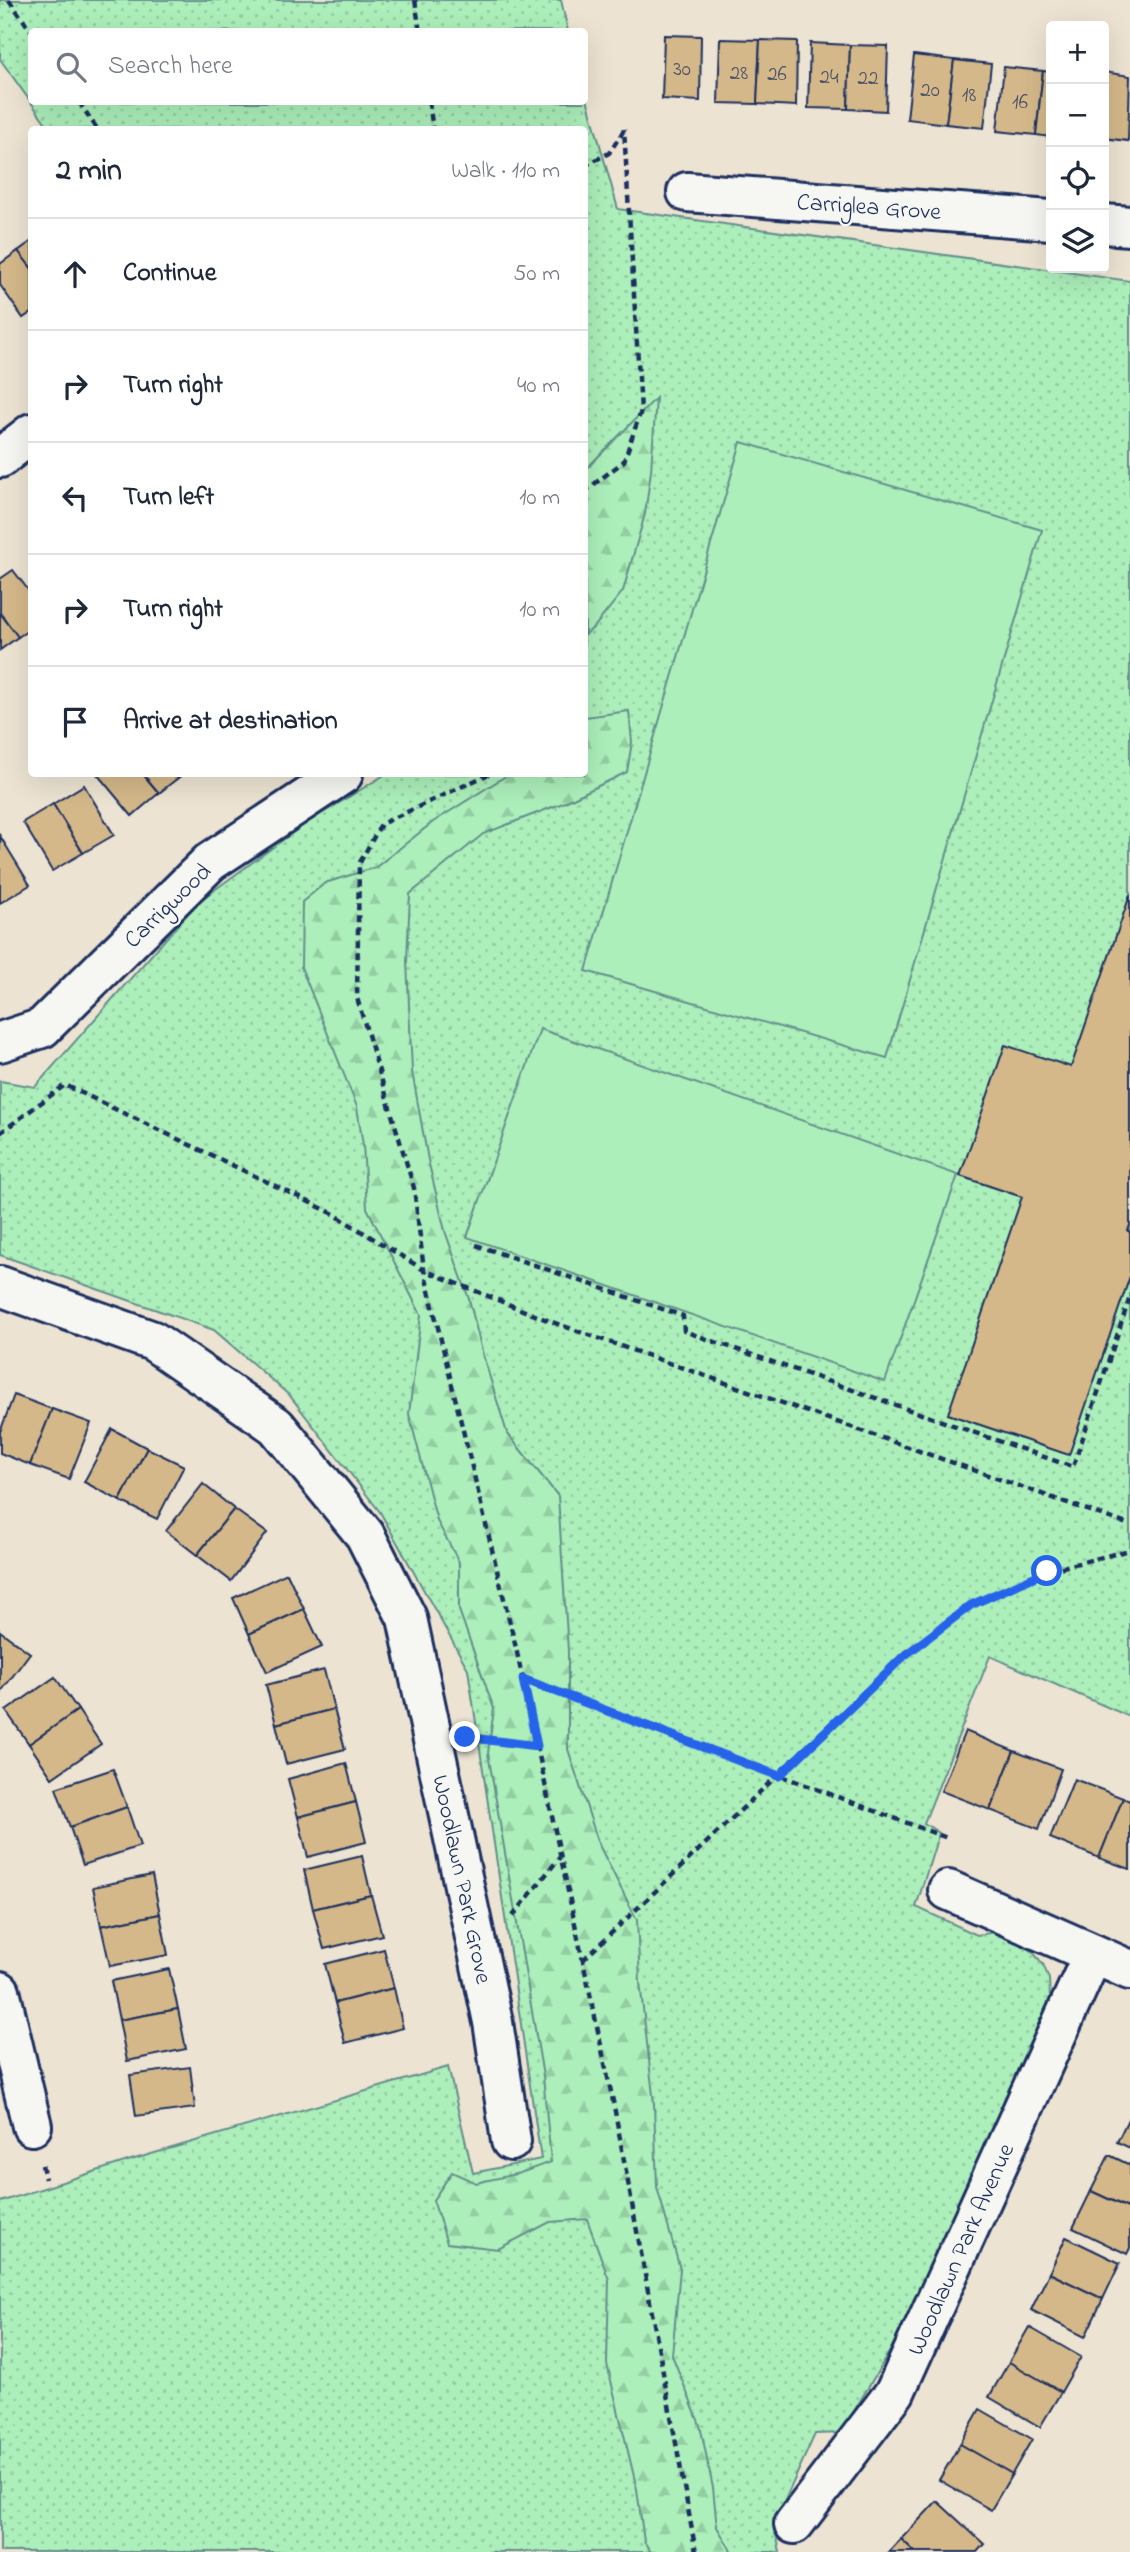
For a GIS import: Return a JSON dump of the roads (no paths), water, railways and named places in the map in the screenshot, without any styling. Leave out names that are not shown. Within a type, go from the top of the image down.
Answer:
[{"type":"street","name":"Carriglea Grove","points":[[687,192],[1046,220]]},
{"type":"street","points":[[1109,224],[1130,226]]},
{"type":"street","points":[[0,458],[28,436]]},
{"type":"street","name":"Carrigwood","points":[[0,1042],[42,1028],[210,862],[338,777]]},
{"type":"street","name":"Woodlawn Park Grove","points":[[0,1286],[153,1341],[276,1426],[365,1535],[407,1618],[493,2022],[510,2141]]},
{"type":"street","points":[[948,1890],[1130,1970]]},
{"type":"street","name":"Woodlawn Park Avenue","points":[[794,2524],[895,2392],[1093,1954]]},
{"type":"street","points":[[0,1991],[37,2143]]}]
